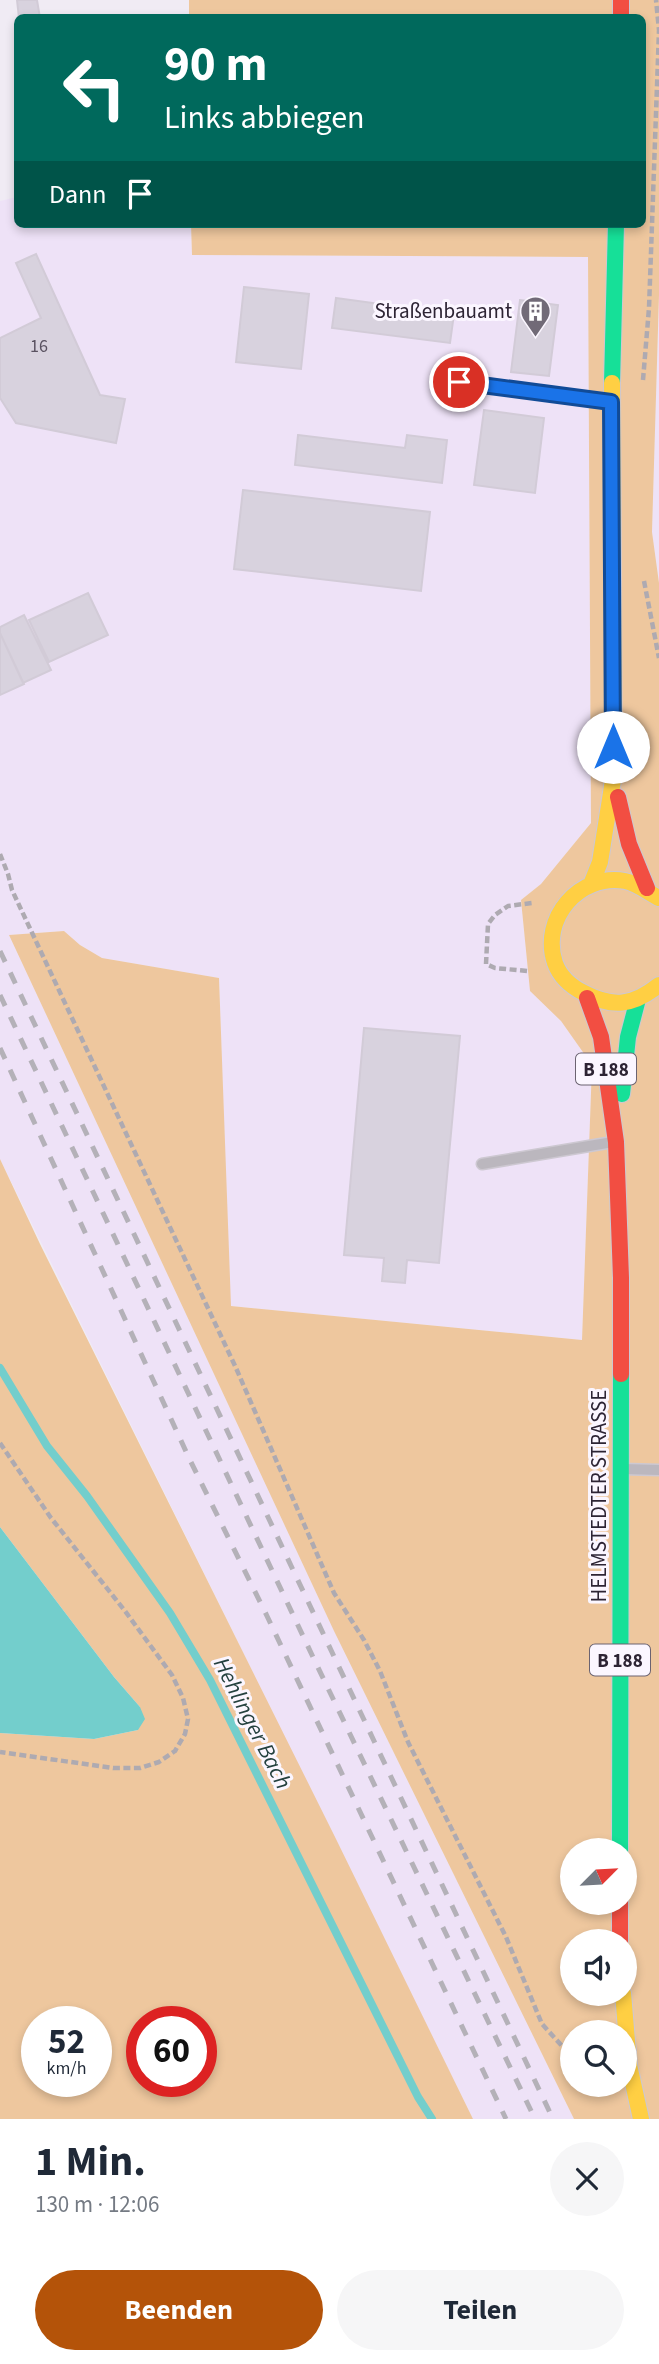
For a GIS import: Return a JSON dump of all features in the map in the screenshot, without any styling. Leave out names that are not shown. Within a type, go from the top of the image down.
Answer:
[{"type":"main road","points":[[592,882],[600,862],[614,774],[611,402],[616,228]]},
{"type":"main road","points":[[614,774],[626,840],[653,893]]},
{"type":"main road","points":[[653,893],[629,881],[611,879],[592,882],[575,892],[563,905],[554,922],[551,941],[561,974],[572,988],[587,998],[609,1004],[624,1003],[638,999],[659,985]]},
{"type":"main road","name":"HELMSTEDTER STRASSE","points":[[587,998],[601,1037],[616,1142],[621,1278],[620,1838]]},
{"type":"main road","name":"HELMSTEDTER STRASSE","points":[[616,1142],[628,1037],[638,999]]},
{"type":"main road","points":[[624,2006],[629,2065],[641,2118]]},
{"type":"lane","points":[[459,382],[611,402]]},
{"type":"lane","points":[[482,1164],[616,1142]]},
{"type":"lane","points":[[620,1469],[659,1470]]},
{"type":"path","points":[[643,383],[649,307],[659,30],[656,0]]},
{"type":"path","points":[[642,574],[659,658]]},
{"type":"path","points":[[0,854],[12,890],[230,1355],[334,1593],[380,1671],[408,1742],[506,1937],[542,2024],[560,2044]]},
{"type":"path","points":[[0,1443],[51,1518],[172,1675],[183,1698],[188,1719],[185,1734],[176,1751],[159,1762],[140,1768],[113,1768],[0,1752]]},
{"type":"shaded area","points":[[189,0],[659,0],[659,295],[652,532],[659,583],[659,2119],[574,2119],[563,2097],[637,2097],[637,2020],[560,2020],[560,2091],[334,1631],[9,935],[64,931],[80,945],[102,958],[219,978],[231,1306],[582,1340],[592,1065],[561,1021],[530,991],[521,900],[541,884],[591,823],[588,257],[192,255],[191,228],[646,228],[646,14],[189,14]]},
{"type":"shaded area","points":[[14,198],[14,228],[191,228],[192,255],[588,257],[591,823],[541,884],[521,900],[530,991],[561,1021],[592,1065],[582,1340],[230,1306],[219,978],[102,958],[80,945],[64,931],[9,935],[334,1631],[560,2091],[560,2097],[563,2097],[574,2119],[473,2119],[0,1159],[0,201]]},
{"type":"shaded area","points":[[659,295],[659,583],[652,532]]},
{"type":"shaded area","points":[[0,1159],[473,2119],[0,2119],[0,1733],[94,1739],[138,1730],[140,1707],[114,1677],[0,1527]]},
{"type":"water","points":[[0,1527],[114,1677],[140,1707],[145,1719],[138,1730],[94,1739],[0,1733]]},
{"type":"building","points":[[17,0],[37,0],[39,14],[19,14]]},
{"type":"building","points":[[36,254],[100,395],[125,399],[116,443],[16,423],[0,398],[0,338],[41,318],[16,263]]},
{"type":"building","points":[[244,287],[309,294],[301,369],[236,362]]},
{"type":"building","points":[[336,298],[454,314],[450,343],[332,328]]},
{"type":"building","name":"Straßenbauamt","points":[[520,300],[558,305],[549,376],[511,372]]},
{"type":"building","points":[[484,410],[544,418],[535,493],[474,485]]},
{"type":"building","points":[[298,435],[405,448],[407,435],[447,440],[442,483],[295,465]]},
{"type":"building","points":[[243,490],[430,512],[421,591],[234,569]]},
{"type":"building","points":[[88,593],[108,635],[49,662],[29,620]]},
{"type":"building","points":[[24,615],[51,670],[23,683],[0,633],[0,627]]},
{"type":"building","points":[[0,633],[24,684],[0,695]]},
{"type":"building","points":[[364,1028],[460,1036],[439,1263],[407,1260],[405,1283],[382,1281],[384,1258],[344,1255]]},
{"type":"waterway","name":"Hehlinger Bach","points":[[0,1368],[47,1446],[87,1496],[170,1613],[210,1680],[418,2097],[432,2119]]},
{"type":"railway","points":[[0,951],[553,2119]]},
{"type":"railway","points":[[0,995],[535,2119]]},
{"type":"railway","points":[[0,1048],[189,1458],[506,2119]]},
{"type":"traffic: fast","points":[[612,383],[616,228]]},
{"type":"traffic: fast","points":[[622,1094],[628,1037],[638,999]]},
{"type":"traffic: fast","points":[[620,1838],[621,1374]]},
{"type":"traffic: slow","points":[[592,882],[600,862],[614,774],[612,383]]},
{"type":"traffic: slow","points":[[659,898],[625,881],[608,880],[593,884],[579,892],[558,916],[552,947],[555,963],[563,977],[575,988],[594,998],[614,1003],[631,1001],[659,985]]},
{"type":"traffic: slow","points":[[624,2006],[629,2065],[641,2119]]},
{"type":"traffic: jam","points":[[621,0],[621,14]]},
{"type":"traffic: jam","points":[[618,797],[629,844],[647,888]]},
{"type":"traffic: jam","points":[[587,998],[601,1037],[616,1142],[621,1374]]},
{"type":"traffic: jam","points":[[620,1915],[620,1929]]},
{"type":"place","name":"Straßenbauamt","points":[[535,338]]},
{"type":"route","points":[[459,382],[611,402],[613,747]]}]
